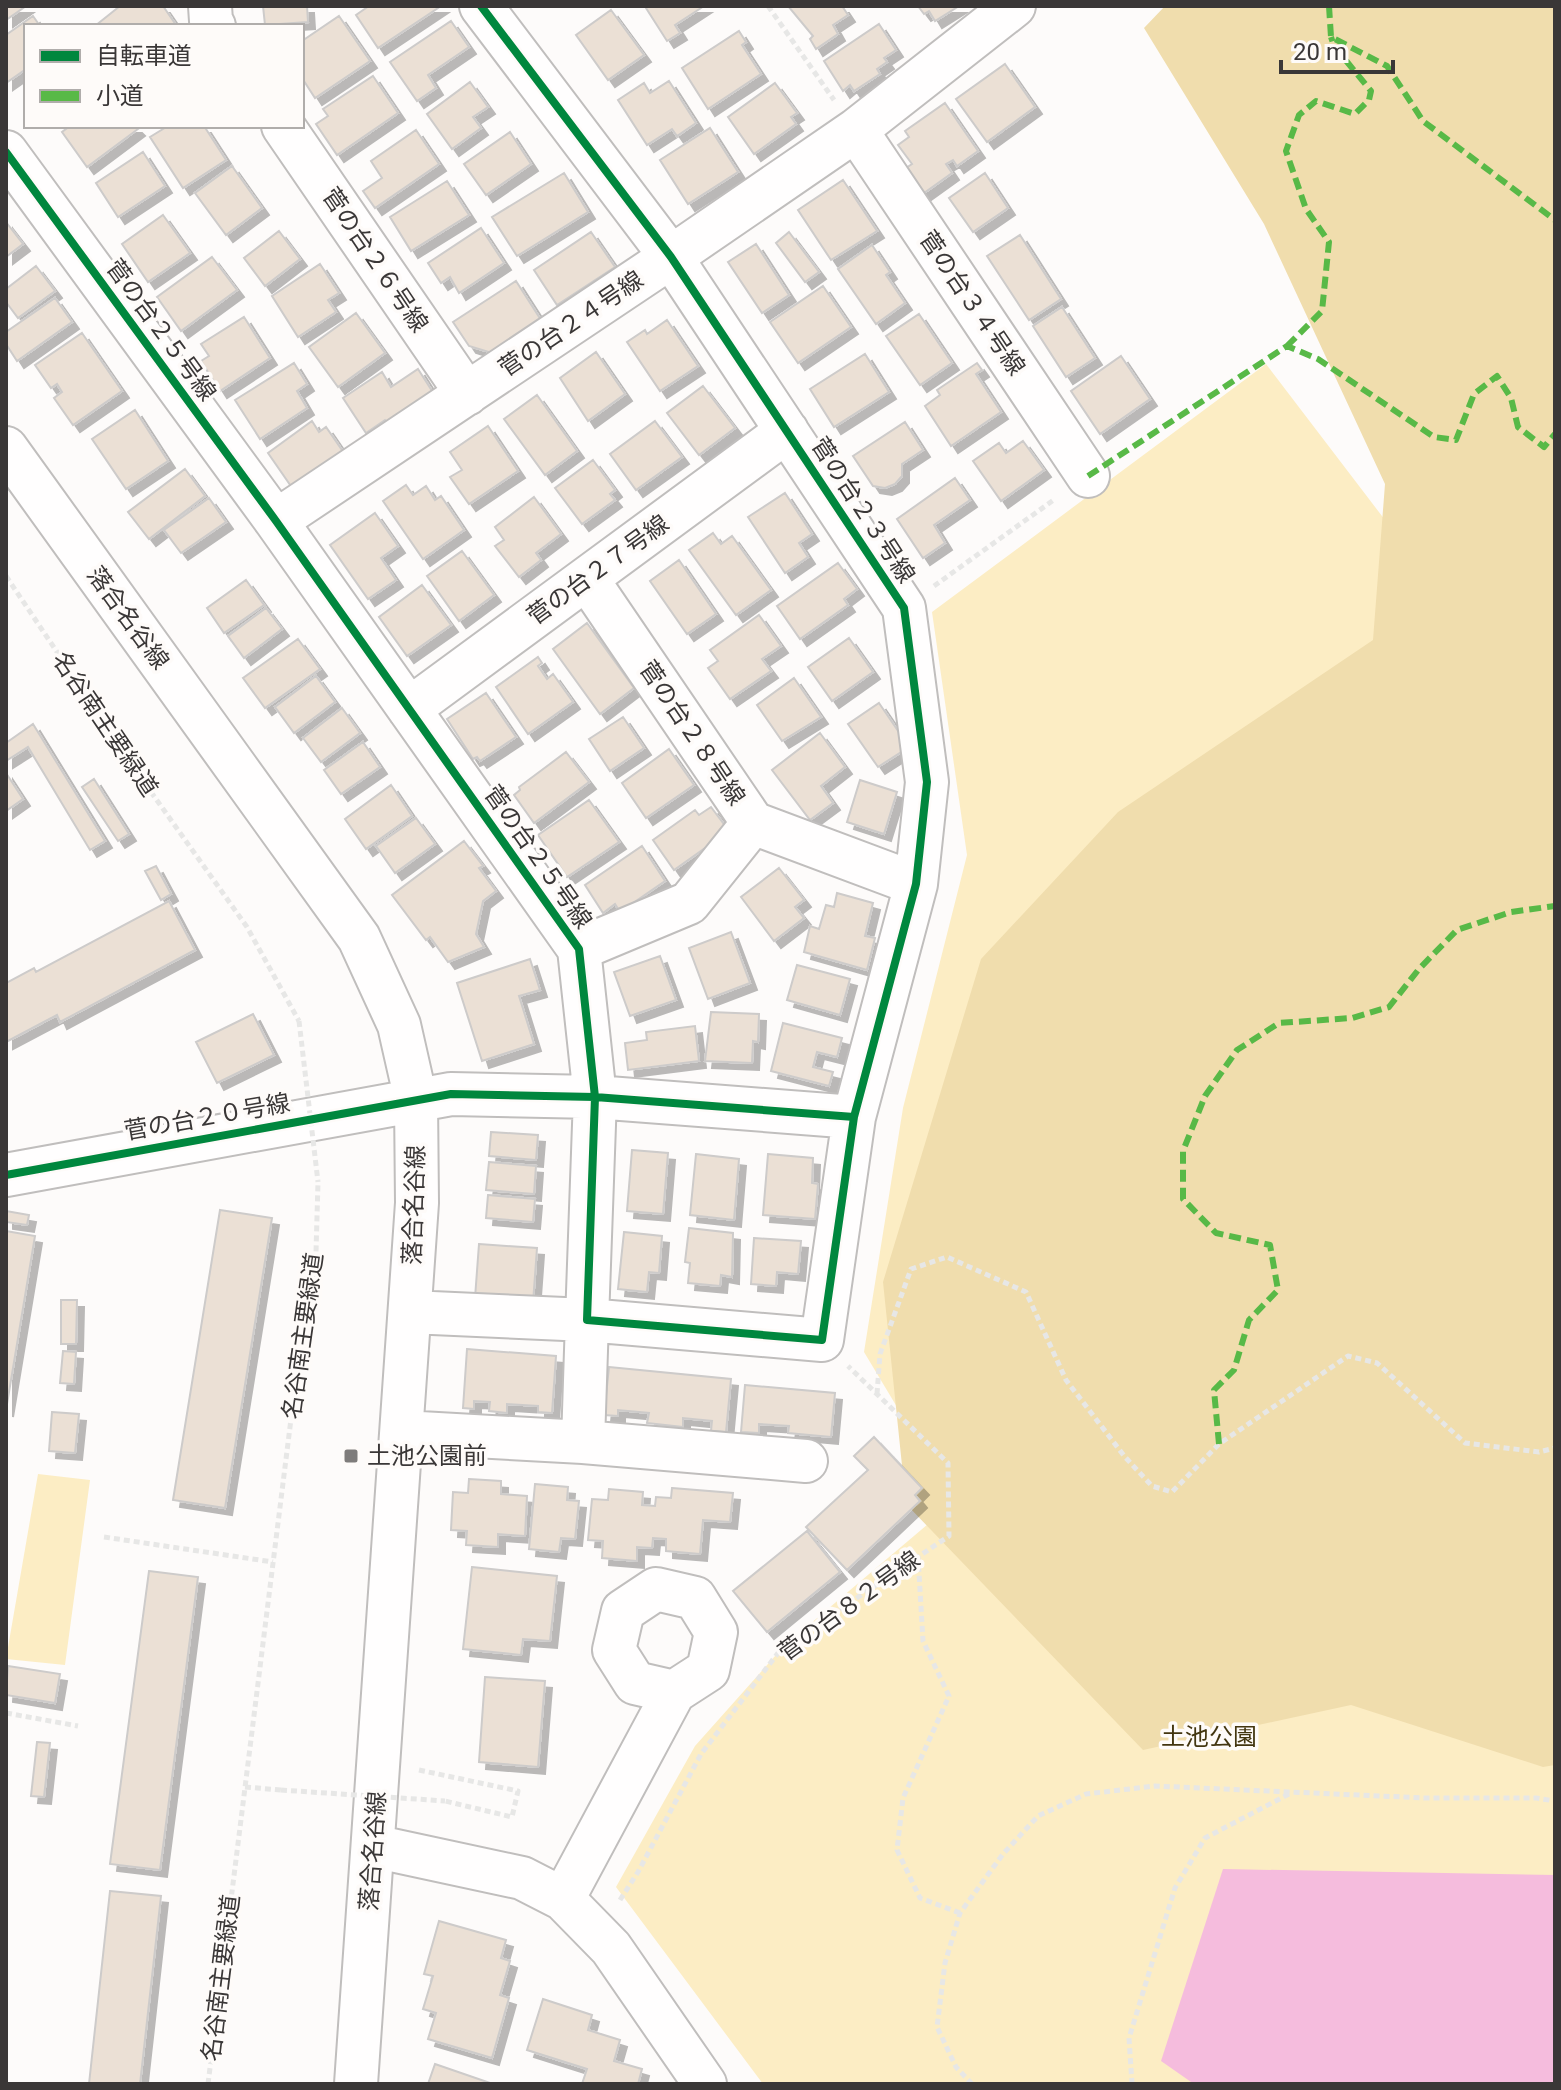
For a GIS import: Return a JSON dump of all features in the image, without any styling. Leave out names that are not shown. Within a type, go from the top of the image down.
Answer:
[{"type":"street","name":"菅の台２３号線","points":[[481,6],[671,257],[904,608],[927,782],[916,884],[854,1117]]},
{"type":"street","name":"菅の台２４号線","points":[[276,521],[856,130],[1014,6]]},
{"type":"street","name":"菅の台２６号線","points":[[284,128],[467,394]]},
{"type":"street","name":"菅の台３４号線","points":[[856,130],[1088,476]]},
{"type":"street","name":"菅の台２５号線","points":[[6,152],[276,521],[579,949],[595,1097],[583,1442]]},
{"type":"street","name":"菅の台２７号線","points":[[409,709],[787,431]]},
{"type":"street","name":"落合名谷線","points":[[6,448],[359,938],[399,1025],[416,1100],[417,1203],[356,2084]]},
{"type":"street","name":"菅の台２８号線","points":[[587,579],[753,823],[916,884]]},
{"type":"street","points":[[579,949],[689,903],[753,823]]},
{"type":"street","points":[[410,1312],[587,1320],[822,1340],[854,1117],[595,1097],[451,1094],[416,1100]]},
{"type":"street","name":"菅の台２０号線","points":[[6,1175],[416,1100]]},
{"type":"street","points":[[402,1432],[583,1442],[806,1461]]},
{"type":"street","points":[[563,1899],[674,1692]]},
{"type":"street","points":[[373,1846],[522,1878],[563,1899],[611,1948],[705,2084]]},
{"type":"path","points":[[768,6],[856,130]]},
{"type":"path","points":[[904,608],[1088,476]]},
{"type":"path","points":[[877,1394],[880,1354],[911,1269],[947,1257],[1026,1292],[1066,1380],[1125,1457],[1152,1486],[1172,1492],[1219,1444],[1348,1356],[1377,1363],[1465,1443],[1539,1452],[1555,1448]]},
{"type":"path","points":[[104,1537],[273,1562]]},
{"type":"path","points":[[918,1556],[923,1641],[949,1696],[903,1798],[897,1850],[920,1898],[960,1913]]},
{"type":"path","points":[[6,1713],[78,1726]]},
{"type":"path","points":[[245,1787],[445,1801],[512,1817],[518,1791],[419,1770]]},
{"type":"path","points":[[972,2084],[956,2067],[937,2027],[945,1963],[960,1913],[1003,1854],[1038,1816],[1086,1794],[1155,1786],[1555,1801]]},
{"type":"path","points":[[1132,2084],[1129,2038],[1175,1888],[1205,1838],[1294,1791]]},
{"type":"green space","name":"土池公園","points":[[1266,364],[1459,617],[1555,1199],[1555,2084],[763,2084],[616,1887],[695,1746],[783,1647],[954,1502],[864,1352],[903,1108],[967,855],[932,612]]},
{"type":"green space","points":[[38,1474],[90,1480],[65,1665],[6,1659]]},
{"type":"shaded area","points":[[1165,6],[1555,6],[1555,1765],[1543,1767],[1351,1705],[1143,1750],[906,1504],[883,1282],[981,959],[1118,812],[1373,640],[1385,484],[1264,224],[1144,28]]},
{"type":"shaded area","points":[[1223,1869],[1555,1875],[1555,2084],[1194,2084],[1161,2061]]},
{"type":"building","points":[[6,6],[26,6],[6,20]]},
{"type":"building","points":[[120,6],[163,6],[175,24],[98,24]]},
{"type":"building","points":[[263,6],[307,6],[308,22],[265,24]]},
{"type":"building","points":[[369,6],[441,6],[378,48],[356,15]]},
{"type":"building","points":[[704,6],[675,25],[680,33],[667,41],[646,8]]},
{"type":"building","points":[[788,6],[842,6],[848,15],[833,25],[838,34],[816,49],[810,39],[813,36]]},
{"type":"building","points":[[918,6],[959,6],[935,21],[929,11],[924,14]]},
{"type":"building","points":[[611,10],[644,55],[608,80],[576,35]]},
{"type":"building","points":[[33,16],[39,24],[24,24],[24,70],[6,83],[6,35]]},
{"type":"building","points":[[339,16],[370,61],[315,98],[304,81],[304,40]]},
{"type":"building","points":[[451,21],[469,47],[428,75],[436,88],[417,101],[390,62]]},
{"type":"building","points":[[879,24],[896,50],[884,58],[887,62],[877,69],[880,74],[854,91],[850,85],[843,91],[824,61]]},
{"type":"building","points":[[739,31],[746,42],[742,45],[761,74],[708,109],[682,68]]},
{"type":"building","points":[[1005,64],[1035,107],[987,142],[956,99]]},
{"type":"building","points":[[373,76],[398,113],[337,155],[316,124],[328,116],[323,109]]},
{"type":"building","points":[[669,81],[696,123],[677,136],[672,129],[647,145],[618,100],[644,83],[650,93]]},
{"type":"building","points":[[470,82],[488,107],[473,117],[481,128],[452,149],[427,114]]},
{"type":"building","points":[[775,83],[797,113],[791,117],[796,124],[754,154],[728,117]]},
{"type":"building","points":[[945,103],[978,151],[957,166],[953,160],[946,164],[952,173],[924,193],[906,168],[912,164],[898,145],[909,137],[905,131]]},
{"type":"building","points":[[67,128],[138,129],[87,167],[62,132]]},
{"type":"building","points":[[165,128],[205,128],[226,160],[183,188],[150,137]]},
{"type":"building","points":[[710,128],[738,172],[688,204],[660,160]]},
{"type":"building","points":[[416,130],[439,164],[375,208],[363,191],[382,178],[371,161]]},
{"type":"building","points":[[510,132],[531,164],[486,195],[464,164]]},
{"type":"building","points":[[143,152],[165,186],[118,217],[96,183]]},
{"type":"building","points":[[232,166],[262,208],[226,235],[195,193]]},
{"type":"building","points":[[564,173],[588,212],[517,256],[492,217]]},
{"type":"building","points":[[985,173],[1008,208],[973,232],[949,198]]},
{"type":"building","points":[[843,180],[877,231],[831,260],[798,210]]},
{"type":"building","points":[[447,181],[469,215],[411,251],[390,217]]},
{"type":"building","points":[[163,215],[190,253],[148,282],[122,244]]},
{"type":"building","points":[[6,222],[23,244],[6,257]]},
{"type":"building","points":[[481,228],[504,263],[459,293],[450,277],[441,283],[428,263]]},
{"type":"building","points":[[279,231],[300,259],[265,286],[244,258]]},
{"type":"building","points":[[591,232],[615,267],[557,305],[534,270]]},
{"type":"building","points":[[789,232],[819,272],[805,282],[776,243]]},
{"type":"building","points":[[1020,235],[1061,299],[1029,320],[987,256]]},
{"type":"building","points":[[756,244],[789,295],[762,313],[728,262]]},
{"type":"building","points":[[872,245],[890,272],[886,275],[905,303],[876,324],[838,269]]},
{"type":"building","points":[[212,257],[237,290],[181,331],[157,297]]},
{"type":"building","points":[[320,264],[339,293],[328,300],[336,312],[298,337],[272,296]]},
{"type":"building","points":[[36,266],[55,291],[18,318],[6,302],[6,289]]},
{"type":"building","points":[[516,281],[541,320],[492,353],[469,346],[453,322]]},
{"type":"building","points":[[823,286],[851,327],[798,363],[770,322]]},
{"type":"building","points":[[55,298],[72,322],[17,361],[6,344],[6,332]]},
{"type":"building","points":[[1062,307],[1095,358],[1066,377],[1033,326]]},
{"type":"building","points":[[356,313],[385,353],[338,387],[309,347]]},
{"type":"building","points":[[919,314],[952,363],[920,385],[886,336]]},
{"type":"building","points":[[244,317],[270,358],[220,391],[201,361],[209,356],[201,344]]},
{"type":"building","points":[[667,320],[698,366],[660,391],[627,342],[645,330],[647,334]]},
{"type":"building","points":[[82,333],[122,391],[73,425],[54,398],[62,392],[57,384],[51,388],[35,365]]},
{"type":"building","points":[[596,352],[625,394],[588,421],[560,378]]},
{"type":"building","points":[[865,354],[889,392],[834,427],[810,389]]},
{"type":"building","points":[[1121,356],[1150,399],[1100,434],[1071,391]]},
{"type":"building","points":[[294,363],[307,384],[297,391],[307,408],[260,439],[235,400]]},
{"type":"building","points":[[977,363],[982,370],[976,374],[1001,412],[951,446],[925,406],[940,395],[937,390]]},
{"type":"building","points":[[418,369],[434,394],[389,425],[385,420],[366,433],[343,398],[382,372],[391,387]]},
{"type":"building","points":[[703,386],[735,428],[699,455],[667,413]]},
{"type":"building","points":[[537,395],[577,451],[545,475],[504,419]]},
{"type":"building","points":[[135,410],[168,461],[126,489],[92,439]]},
{"type":"building","points":[[312,421],[319,432],[326,427],[344,453],[293,489],[268,453]]},
{"type":"building","points":[[655,421],[682,457],[636,490],[610,454]]},
{"type":"building","points":[[905,422],[923,450],[902,464],[902,476],[895,484],[885,488],[873,486],[853,456]]},
{"type":"building","points":[[488,426],[518,471],[469,504],[450,477],[462,470],[450,452]]},
{"type":"building","points":[[1023,441],[1044,470],[1001,501],[973,461],[999,443],[1006,453]]},
{"type":"building","points":[[593,460],[615,490],[610,494],[615,500],[582,524],[555,488]]},
{"type":"building","points":[[185,469],[205,496],[149,539],[128,512]]},
{"type":"building","points":[[955,478],[970,500],[934,525],[945,543],[923,558],[897,519]]},
{"type":"building","points":[[406,485],[413,495],[426,486],[435,500],[441,496],[464,530],[423,559],[383,501]]},
{"type":"building","points":[[785,493],[812,534],[799,543],[808,557],[785,573],[748,517]]},
{"type":"building","points":[[534,497],[561,534],[536,553],[541,560],[519,577],[495,546],[504,540],[495,527]]},
{"type":"building","points":[[209,498],[226,522],[181,553],[164,530]]},
{"type":"building","points":[[375,513],[398,546],[381,558],[396,580],[368,599],[330,545]]},
{"type":"building","points":[[713,533],[721,544],[732,536],[771,590],[736,615],[689,550]]},
{"type":"building","points":[[462,551],[494,595],[459,621],[427,576]]},
{"type":"building","points":[[679,560],[716,614],[687,634],[650,581]]},
{"type":"building","points":[[838,563],[857,589],[844,599],[848,605],[800,639],[777,606]]},
{"type":"building","points":[[246,580],[264,605],[224,633],[207,608]]},
{"type":"building","points":[[422,585],[451,625],[407,656],[379,617]]},
{"type":"building","points":[[266,608],[282,629],[244,658],[228,636]]},
{"type":"building","points":[[759,615],[781,646],[762,659],[771,671],[730,699],[708,668],[718,661],[710,650]]},
{"type":"building","points":[[587,623],[634,688],[600,714],[553,649]]},
{"type":"building","points":[[849,638],[873,672],[832,701],[808,667]]},
{"type":"building","points":[[298,639],[320,669],[265,708],[243,678]]},
{"type":"building","points":[[538,657],[542,663],[538,666],[547,679],[553,674],[573,702],[528,734],[496,687]]},
{"type":"building","points":[[316,676],[335,702],[294,733],[275,707]]},
{"type":"building","points":[[794,678],[821,717],[782,741],[757,705]]},
{"type":"building","points":[[486,693],[516,737],[480,761],[477,757],[473,759],[447,719]]},
{"type":"building","points":[[879,703],[909,747],[878,767],[848,724]]},
{"type":"building","points":[[342,708],[360,733],[321,762],[303,738]]},
{"type":"building","points":[[623,717],[644,748],[610,771],[589,739]]},
{"type":"building","points":[[33,724],[105,841],[90,850],[28,747],[6,761],[6,743]]},
{"type":"building","points":[[820,733],[845,767],[821,786],[833,803],[810,820],[772,770]]},
{"type":"building","points":[[363,742],[380,767],[341,794],[324,770]]},
{"type":"building","points":[[669,749],[694,785],[646,818],[622,783]]},
{"type":"building","points":[[566,752],[589,782],[534,823],[514,795],[520,790],[519,787]]},
{"type":"building","points":[[6,773],[23,799],[6,811]]},
{"type":"building","points":[[94,779],[129,834],[118,841],[82,787]]},
{"type":"building","points":[[860,780],[897,792],[884,834],[847,822]]},
{"type":"building","points":[[391,785],[412,816],[366,849],[345,819]]},
{"type":"building","points":[[589,800],[619,842],[567,877],[538,835]]},
{"type":"building","points":[[711,807],[729,831],[674,870],[653,840],[695,810],[699,815]]},
{"type":"building","points":[[416,818],[435,844],[395,873],[376,846]]},
{"type":"building","points":[[464,841],[483,866],[479,868],[496,891],[483,901],[476,934],[484,947],[448,962],[430,937],[426,940],[392,895]]},
{"type":"building","points":[[642,846],[665,881],[620,912],[615,904],[603,913],[585,885]]},
{"type":"building","points":[[156,866],[171,894],[161,900],[145,871]]},
{"type":"building","points":[[779,868],[804,900],[795,907],[804,918],[774,941],[741,897]]},
{"type":"building","points":[[837,893],[873,903],[865,936],[875,938],[867,970],[804,952],[810,926],[819,929],[826,905],[834,907]]},
{"type":"building","points":[[169,901],[195,950],[60,1022],[57,1015],[6,1042],[6,983],[34,968],[36,972]]},
{"type":"building","points":[[731,932],[750,983],[708,999],[689,948]]},
{"type":"building","points":[[660,956],[676,1000],[630,1016],[614,972]]},
{"type":"building","points":[[530,959],[540,990],[519,996],[534,1044],[482,1061],[457,983]]},
{"type":"building","points":[[797,965],[850,979],[840,1015],[787,1000]]},
{"type":"building","points":[[711,1012],[759,1014],[758,1042],[753,1041],[752,1063],[705,1061]]},
{"type":"building","points":[[253,1014],[274,1055],[217,1083],[196,1042]]},
{"type":"building","points":[[783,1023],[842,1038],[837,1057],[817,1052],[813,1067],[833,1072],[829,1086],[771,1071]]},
{"type":"building","points":[[695,1026],[699,1061],[628,1070],[625,1043],[647,1040],[646,1032]]},
{"type":"building","points":[[491,1132],[538,1135],[536,1160],[489,1156]]},
{"type":"building","points":[[632,1150],[668,1153],[663,1214],[627,1211]]},
{"type":"building","points":[[696,1154],[739,1159],[734,1220],[690,1215]]},
{"type":"building","points":[[768,1154],[813,1158],[812,1183],[818,1184],[815,1219],[763,1215]]},
{"type":"building","points":[[489,1162],[536,1166],[534,1194],[486,1190]]},
{"type":"building","points":[[488,1195],[535,1199],[533,1222],[486,1218]]},
{"type":"building","points":[[220,1210],[272,1218],[225,1508],[173,1500]]},
{"type":"building","points":[[6,1211],[29,1215],[27,1225],[6,1222]]},
{"type":"building","points":[[689,1228],[733,1233],[732,1277],[721,1275],[720,1286],[688,1283],[690,1263],[685,1262]]},
{"type":"building","points":[[6,1231],[35,1236],[6,1410]]},
{"type":"building","points":[[624,1232],[662,1236],[659,1273],[649,1272],[647,1292],[618,1289]]},
{"type":"building","points":[[754,1238],[801,1241],[798,1274],[777,1272],[776,1286],[751,1284]]},
{"type":"building","points":[[479,1244],[537,1248],[533,1303],[475,1298]]},
{"type":"building","points":[[61,1300],[77,1300],[76,1344],[61,1344]]},
{"type":"building","points":[[467,1349],[556,1356],[552,1413],[538,1412],[538,1406],[507,1404],[507,1413],[489,1411],[490,1402],[474,1401],[474,1409],[463,1408]]},
{"type":"building","points":[[63,1351],[76,1352],[74,1384],[60,1383]]},
{"type":"building","points":[[609,1367],[731,1379],[726,1432],[711,1431],[712,1421],[683,1418],[683,1427],[647,1423],[649,1413],[618,1410],[618,1416],[604,1415]]},
{"type":"building","points":[[745,1385],[835,1393],[831,1437],[788,1433],[789,1426],[759,1424],[759,1433],[741,1432]]},
{"type":"building","points":[[52,1412],[79,1414],[75,1453],[49,1451]]},
{"type":"building","points":[[874,1437],[922,1488],[915,1495],[920,1501],[847,1570],[806,1527],[868,1470],[854,1456]]},
{"type":"building","points":[[469,1479],[501,1481],[501,1494],[527,1496],[525,1536],[498,1534],[498,1547],[466,1545],[467,1531],[451,1530],[453,1492],[468,1493]]},
{"type":"building","points":[[535,1484],[568,1487],[567,1500],[579,1501],[575,1539],[561,1538],[559,1552],[529,1549]]},
{"type":"building","points":[[672,1488],[733,1493],[730,1522],[703,1520],[700,1554],[666,1551],[666,1539],[653,1538],[652,1548],[637,1547],[637,1561],[602,1558],[603,1541],[588,1540],[592,1499],[608,1500],[609,1489],[643,1492],[642,1505],[655,1506],[656,1497],[671,1498]]},
{"type":"building","points":[[807,1531],[840,1572],[767,1632],[733,1591]]},
{"type":"building","points":[[472,1567],[557,1576],[550,1641],[523,1639],[521,1655],[463,1649]]},
{"type":"building","points":[[149,1571],[198,1577],[160,1870],[110,1864]]},
{"type":"building","points":[[8,1666],[60,1674],[55,1703],[6,1695]]},
{"type":"building","points":[[485,1677],[545,1681],[538,1767],[479,1762]]},
{"type":"building","points":[[37,1742],[50,1743],[44,1797],[31,1796]]},
{"type":"building","points":[[110,1891],[161,1896],[140,2084],[89,2084]]},
{"type":"building","points":[[439,1921],[506,1940],[501,1958],[510,1961],[500,1995],[509,1998],[492,2058],[428,2039],[436,2013],[423,2009],[433,1976],[424,1974]]},
{"type":"building","points":[[543,1999],[592,2015],[588,2030],[620,2040],[614,2061],[642,2069],[638,2084],[582,2084],[587,2069],[527,2050]]},
{"type":"building","points":[[435,2064],[493,2084],[428,2084]]},
{"type":"marked path","points":[[1329,6],[1331,37],[1387,66],[1423,121],[1555,220]]},
{"type":"marked path","points":[[1287,346],[1322,311],[1329,242],[1306,209],[1286,151],[1299,115],[1316,101],[1355,114],[1369,100],[1371,91],[1334,46],[1331,37]]},
{"type":"marked path","points":[[1088,476],[1287,346],[1318,359],[1434,437],[1456,440],[1474,394],[1497,376],[1511,398],[1518,427],[1544,447],[1555,434]]},
{"type":"marked path","points":[[1219,1444],[1214,1390],[1234,1370],[1249,1320],[1278,1290],[1270,1245],[1216,1233],[1183,1199],[1183,1151],[1205,1096],[1237,1050],[1279,1023],[1352,1018],[1389,1007],[1419,969],[1457,930],[1511,912],[1555,906]]},
{"type":"cycle path","points":[[6,1175],[451,1094],[595,1097],[854,1117],[916,884],[927,782],[904,608],[671,257],[481,6]]},
{"type":"cycle path","points":[[6,152],[276,521],[579,949],[595,1097],[587,1320],[822,1340],[854,1117]]},
{"type":"place","name":"土池公園前","points":[[351,1456]]}]
